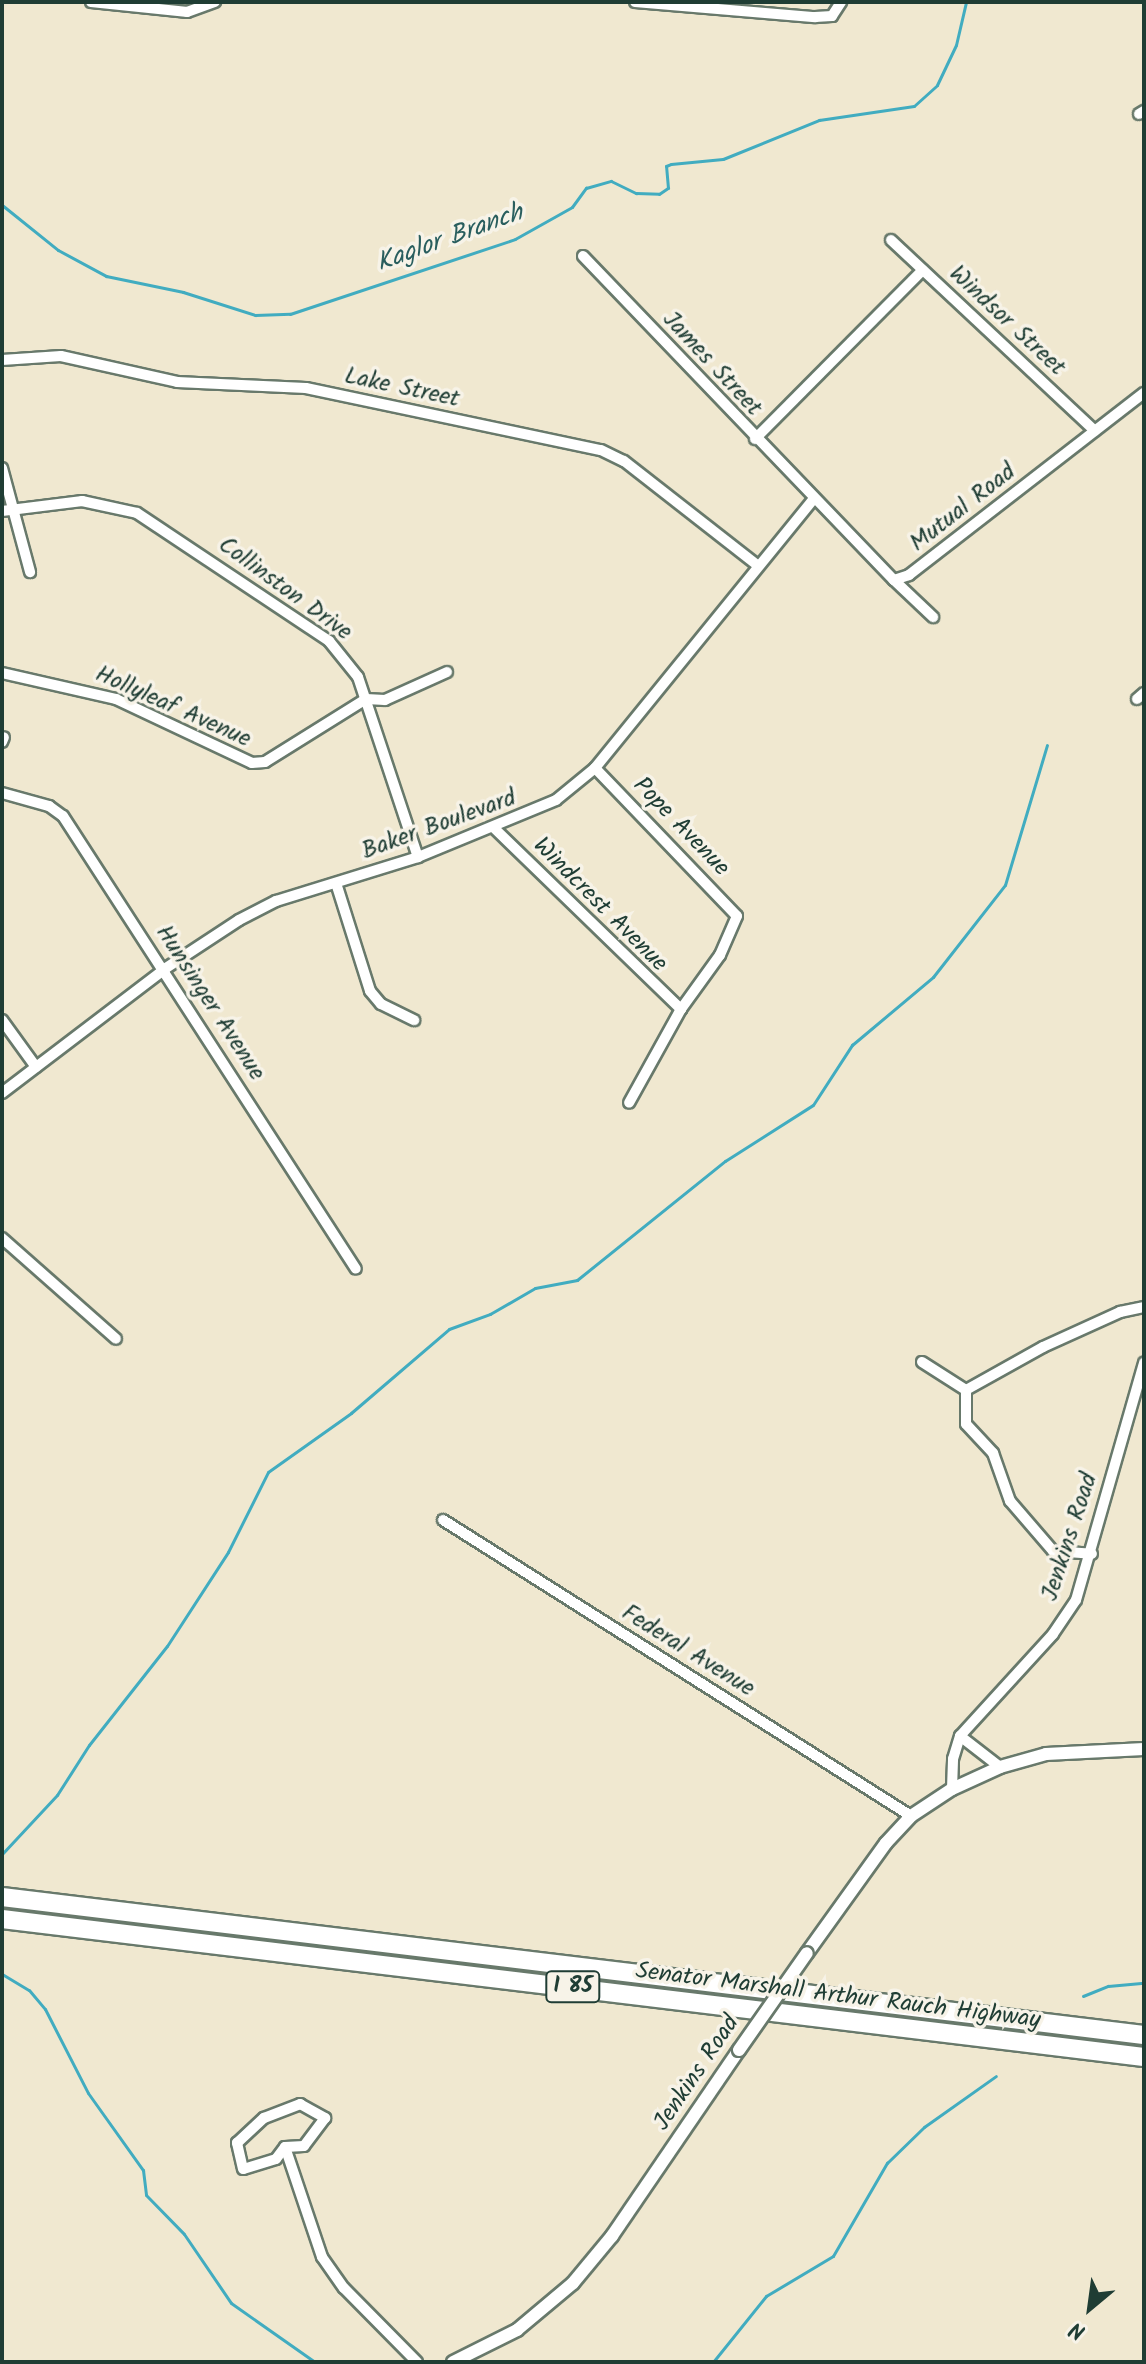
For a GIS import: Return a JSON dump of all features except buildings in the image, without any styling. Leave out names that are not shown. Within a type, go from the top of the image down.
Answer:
[{"type":"highway","name":"Senator Marshall Arthur Rauch Highway","points":[[2,1897],[1144,2035]]},
{"type":"highway","name":"Senator Marshall Arthur Rauch Highway","points":[[2,1919],[1144,2057]]},
{"type":"street","points":[[91,2],[187,12],[215,2]]},
{"type":"street","points":[[635,2],[815,17],[832,16],[841,5]]},
{"type":"street","name":"Windsor Street","points":[[891,240],[1095,431]]},
{"type":"street","name":"James Street","points":[[583,256],[813,500]]},
{"type":"street","points":[[755,439],[923,270]]},
{"type":"street","name":"Lake Street","points":[[2,360],[61,356],[177,382],[306,388],[601,450],[624,461],[757,565]]},
{"type":"street","name":"Mutual Road","points":[[813,500],[894,580],[909,575],[1144,393]]},
{"type":"street","points":[[2,468],[7,510],[30,572]]},
{"type":"street","name":"Baker Boulevard","points":[[2,1093],[166,968],[276,901],[418,857],[556,800],[595,768],[757,565],[813,500]]},
{"type":"street","name":"Collinston Drive","points":[[7,510],[82,501],[137,513],[329,641],[355,671],[418,857]]},
{"type":"street","points":[[894,580],[933,617]]},
{"type":"street","name":"Hollyleaf Avenue","points":[[2,673],[116,699],[252,763],[265,762],[366,699],[385,700],[447,672]]},
{"type":"street","name":"Pope Avenue","points":[[595,768],[737,916],[720,955],[681,1009]]},
{"type":"street","name":"Hunsinger Avenue","points":[[2,793],[49,806],[63,816],[166,968],[356,1269]]},
{"type":"street","name":"Windcrest Avenue","points":[[493,827],[681,1009]]},
{"type":"street","points":[[336,883],[370,991],[381,1004],[414,1020]]},
{"type":"street","points":[[629,1103],[681,1009]]},
{"type":"street","points":[[2,1020],[36,1067]]},
{"type":"street","points":[[2,1238],[116,1339]]},
{"type":"street","points":[[966,1390],[1043,1347],[1120,1312],[1144,1307]]},
{"type":"street","points":[[922,1362],[966,1390]]},
{"type":"street","name":"Jenkins Road","points":[[960,1736],[1069,1615],[1092,1554],[1144,1363]]},
{"type":"street","points":[[966,1390],[966,1424],[993,1453],[1010,1501],[1053,1551],[1092,1554]]},
{"type":"street","name":"Federal Avenue","points":[[443,1520],[911,1816]]},
{"type":"street","points":[[952,1789],[954,1749],[960,1736],[1000,1767]]},
{"type":"street","name":"Jenkins Road","points":[[453,2362],[517,2330],[573,2283],[612,2236],[807,1953],[911,1816],[952,1789],[1000,1767],[1046,1754],[1144,1749]]},
{"type":"street","points":[[300,2104],[325,2118],[304,2146],[285,2147],[276,2159],[245,2170],[237,2143],[264,2118],[300,2104]]},
{"type":"street","points":[[285,2147],[322,2257],[344,2288],[417,2362]]},
{"type":"waterway","name":"Kaglor Branch","points":[[2,205],[58,250],[106,276],[183,292],[255,315],[290,314],[515,239],[572,207],[586,188],[611,181],[636,193],[659,194],[668,188],[666,166],[671,164],[723,159],[819,120],[914,106],[937,85],[956,45],[966,2]]},
{"type":"waterway","points":[[2,1854],[57,1795],[89,1745],[167,1646],[228,1552],[268,1472],[351,1413],[449,1329],[490,1314],[535,1288],[577,1280],[725,1161],[813,1105],[852,1045],[933,977],[1005,885],[1047,745]]},
{"type":"waterway","points":[[2,1974],[29,1990],[45,2009],[88,2093],[143,2170],[146,2195],[184,2234],[231,2303],[315,2362]]},
{"type":"waterway","points":[[1083,1996],[1108,1986],[1144,1983]]},
{"type":"waterway","points":[[713,2362],[766,2296],[833,2256],[887,2163],[924,2127],[996,2076]]}]
